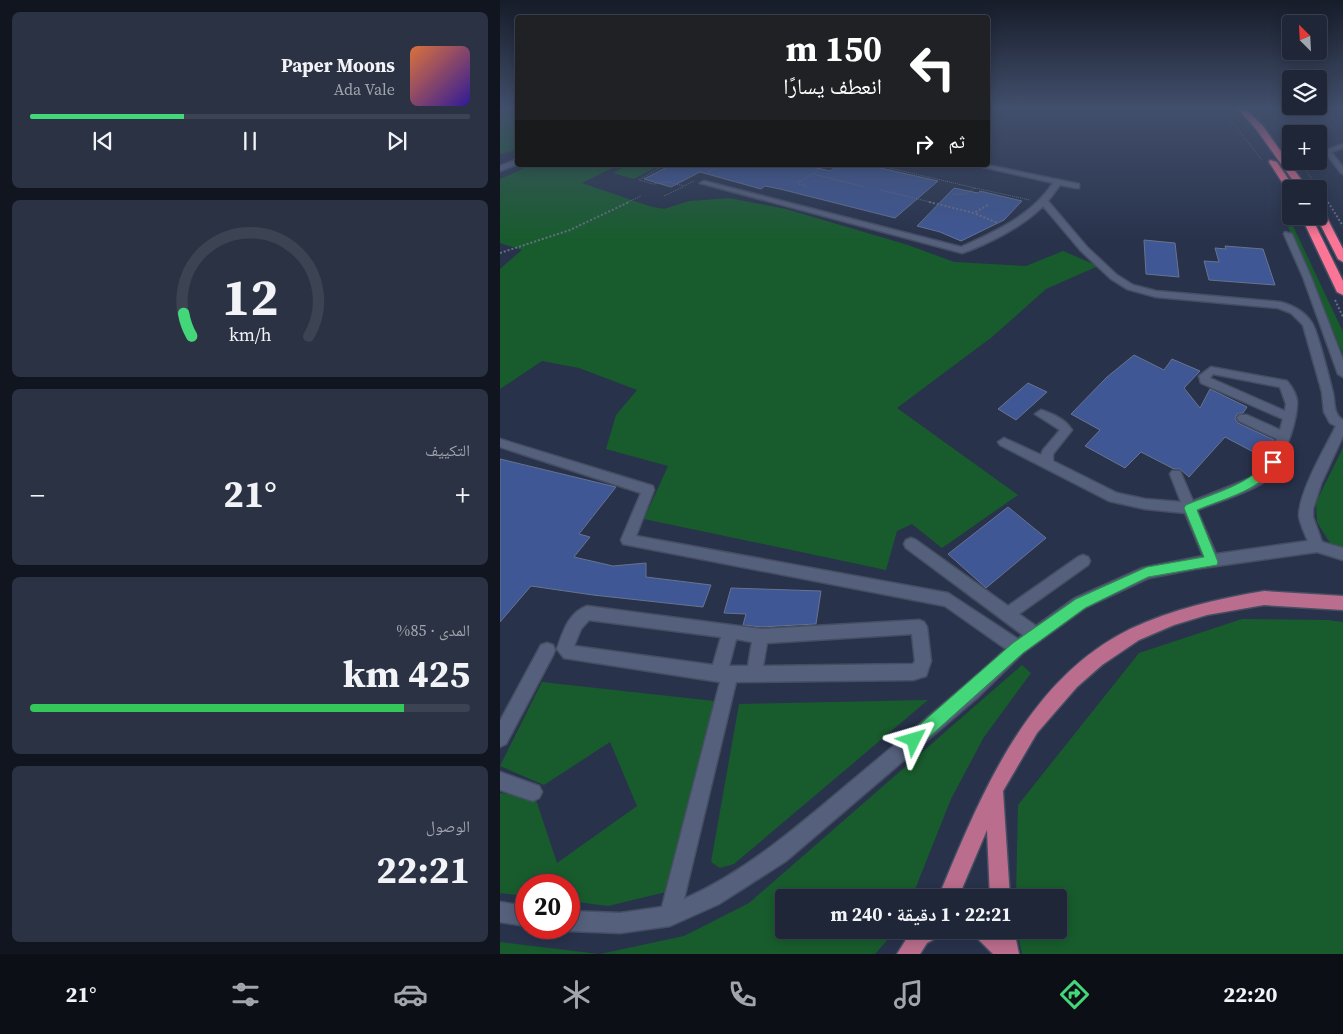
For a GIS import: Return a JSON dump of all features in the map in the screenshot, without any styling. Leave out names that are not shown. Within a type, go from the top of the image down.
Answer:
[{"type":"highway","points":[[1277,152],[1297,180]]},
{"type":"highway","points":[[1267,160],[1283,180]]},
{"type":"highway","points":[[1310,225],[1343,292]]},
{"type":"highway","points":[[1326,225],[1343,259]]},
{"type":"main road","points":[[952,889],[995,788],[1031,727],[1071,681],[1096,660],[1134,635],[1172,619],[1208,608],[1264,598],[1341,602]]},
{"type":"main road","points":[[995,788],[999,889]]},
{"type":"main road","points":[[908,954],[918,939]]},
{"type":"main road","points":[[992,939],[1007,953]]},
{"type":"main road","points":[[1005,939],[1007,953]]},
{"type":"street","points":[[1327,152],[1343,172]]},
{"type":"street","points":[[500,160],[515,158]]},
{"type":"street","points":[[500,169],[515,162]]},
{"type":"street","points":[[987,167],[1076,186]]},
{"type":"street","points":[[701,180],[962,250],[990,237],[1033,211],[1039,201],[1058,182]]},
{"type":"street","points":[[1039,201],[1114,277],[1130,287],[1156,294],[1280,305],[1294,311],[1308,324],[1330,412],[1334,420],[1343,424],[1314,485],[1307,505],[1306,517],[1317,546]]},
{"type":"street","points":[[1288,234],[1307,277],[1343,374]]},
{"type":"street","points":[[1004,442],[1114,498],[1145,504],[1190,508],[1257,480],[1268,471],[1284,437],[1292,404],[1291,396],[1283,384],[1211,370],[1204,376],[1205,380],[1288,417]]},
{"type":"street","points":[[1041,414],[1062,424],[1066,430],[1047,453],[1047,463]]},
{"type":"street","points":[[1243,418],[1284,437]]},
{"type":"street","points":[[500,443],[648,490],[628,540],[948,600],[1018,648]]},
{"type":"street","points":[[1176,474],[1212,562]]},
{"type":"street","points":[[911,544],[1037,636]]},
{"type":"street","points":[[580,921],[620,923],[670,916],[712,897],[778,854],[972,691],[1018,648],[1080,603],[1147,572],[1317,546],[1343,554]]},
{"type":"street","points":[[1008,614],[1083,562]]},
{"type":"street","points":[[587,613],[730,631],[761,636],[919,627],[923,661],[920,670],[913,672],[724,674],[570,653],[565,649],[578,617],[587,613]]},
{"type":"street","points":[[670,916],[724,674],[730,631]]},
{"type":"street","points":[[754,674],[761,636]]},
{"type":"street","points":[[500,738],[547,650]]},
{"type":"street","points":[[500,781],[533,792]]},
{"type":"street","points":[[500,912],[515,914]]},
{"type":"path","points":[[1259,152],[1267,160]]},
{"type":"path","points":[[661,167],[639,180],[653,184],[658,181],[684,186]]},
{"type":"path","points":[[712,175],[706,174],[718,167]]},
{"type":"path","points":[[807,186],[798,183],[823,167]]},
{"type":"path","points":[[885,167],[1039,201]]},
{"type":"path","points":[[1306,170],[1343,226]]},
{"type":"path","points":[[813,174],[865,186]]},
{"type":"path","points":[[664,196],[701,180]]},
{"type":"path","points":[[952,194],[965,194],[975,188]]},
{"type":"path","points":[[881,190],[974,214],[1007,227]]},
{"type":"path","points":[[500,253],[570,230],[626,205],[641,196]]},
{"type":"path","points":[[974,214],[988,205]]},
{"type":"green space","points":[[527,167],[614,167],[582,183],[649,206],[664,209],[689,201],[729,198],[786,209],[908,245],[954,262],[1026,266],[1063,251],[1098,266],[1046,289],[992,337],[897,408],[1018,495],[942,548],[912,524],[897,531],[886,570],[644,519],[668,466],[606,449],[616,415],[637,390],[579,368],[542,361],[500,389],[500,269],[522,250],[500,243],[500,179]]},
{"type":"green space","points":[[624,167],[656,167],[634,179],[613,173]]},
{"type":"green space","points":[[1293,226],[1343,332],[1343,354],[1288,227]]},
{"type":"green space","points":[[1343,448],[1343,548],[1330,543],[1317,522],[1316,502]]},
{"type":"green space","points":[[1242,619],[1328,620],[1343,622],[1343,954],[1022,954],[1019,939],[1067,939],[1067,889],[1016,889],[1018,805],[1139,653]]},
{"type":"green space","points":[[1022,665],[1031,673],[984,737],[951,799],[915,889],[775,889],[775,939],[888,939],[875,954],[600,954],[684,936],[749,903]]},
{"type":"green space","points":[[542,682],[714,701],[666,892],[608,906],[580,902],[580,874],[515,874],[515,895],[500,893],[500,793],[535,797],[557,863],[637,806],[610,742],[544,785],[500,766]]},
{"type":"green space","points":[[928,700],[734,864],[720,868],[711,862],[739,704]]},
{"type":"green space","points":[[500,942],[599,954],[500,954]]},
{"type":"building","points":[[667,167],[813,167],[830,171],[836,167],[876,167],[938,181],[895,218],[780,189],[765,186],[761,189],[700,172],[671,187],[644,179]]},
{"type":"building","points":[[954,188],[978,193],[980,191],[1022,201],[1004,220],[961,241],[940,232],[917,226]]},
{"type":"building","points":[[1144,240],[1175,243],[1179,277],[1146,274]]},
{"type":"building","points":[[1225,246],[1263,249],[1275,285],[1209,280],[1204,261],[1219,262],[1215,248],[1226,249]]},
{"type":"building","points":[[1134,355],[1164,370],[1172,359],[1200,371],[1184,388],[1200,408],[1210,389],[1247,407],[1243,413],[1237,414],[1235,419],[1238,423],[1274,440],[1272,446],[1263,457],[1225,437],[1189,477],[1180,469],[1174,469],[1141,452],[1125,468],[1085,446],[1100,430],[1071,414],[1107,377]]},
{"type":"building","points":[[1028,383],[1047,392],[1016,420],[998,409]]},
{"type":"building","points":[[500,459],[616,487],[579,534],[590,537],[574,557],[613,566],[646,563],[646,577],[711,585],[703,607],[531,586],[500,622]]},
{"type":"building","points":[[1008,507],[1046,538],[986,588],[948,554]]},
{"type":"building","points":[[731,588],[821,591],[816,624],[761,627],[743,625],[746,614],[724,613]]},
{"type":"route","points":[[914,740],[972,691],[1018,648],[1080,603],[1147,572],[1195,563],[1212,562],[1190,508],[1257,480],[1268,471],[1273,462]]}]
